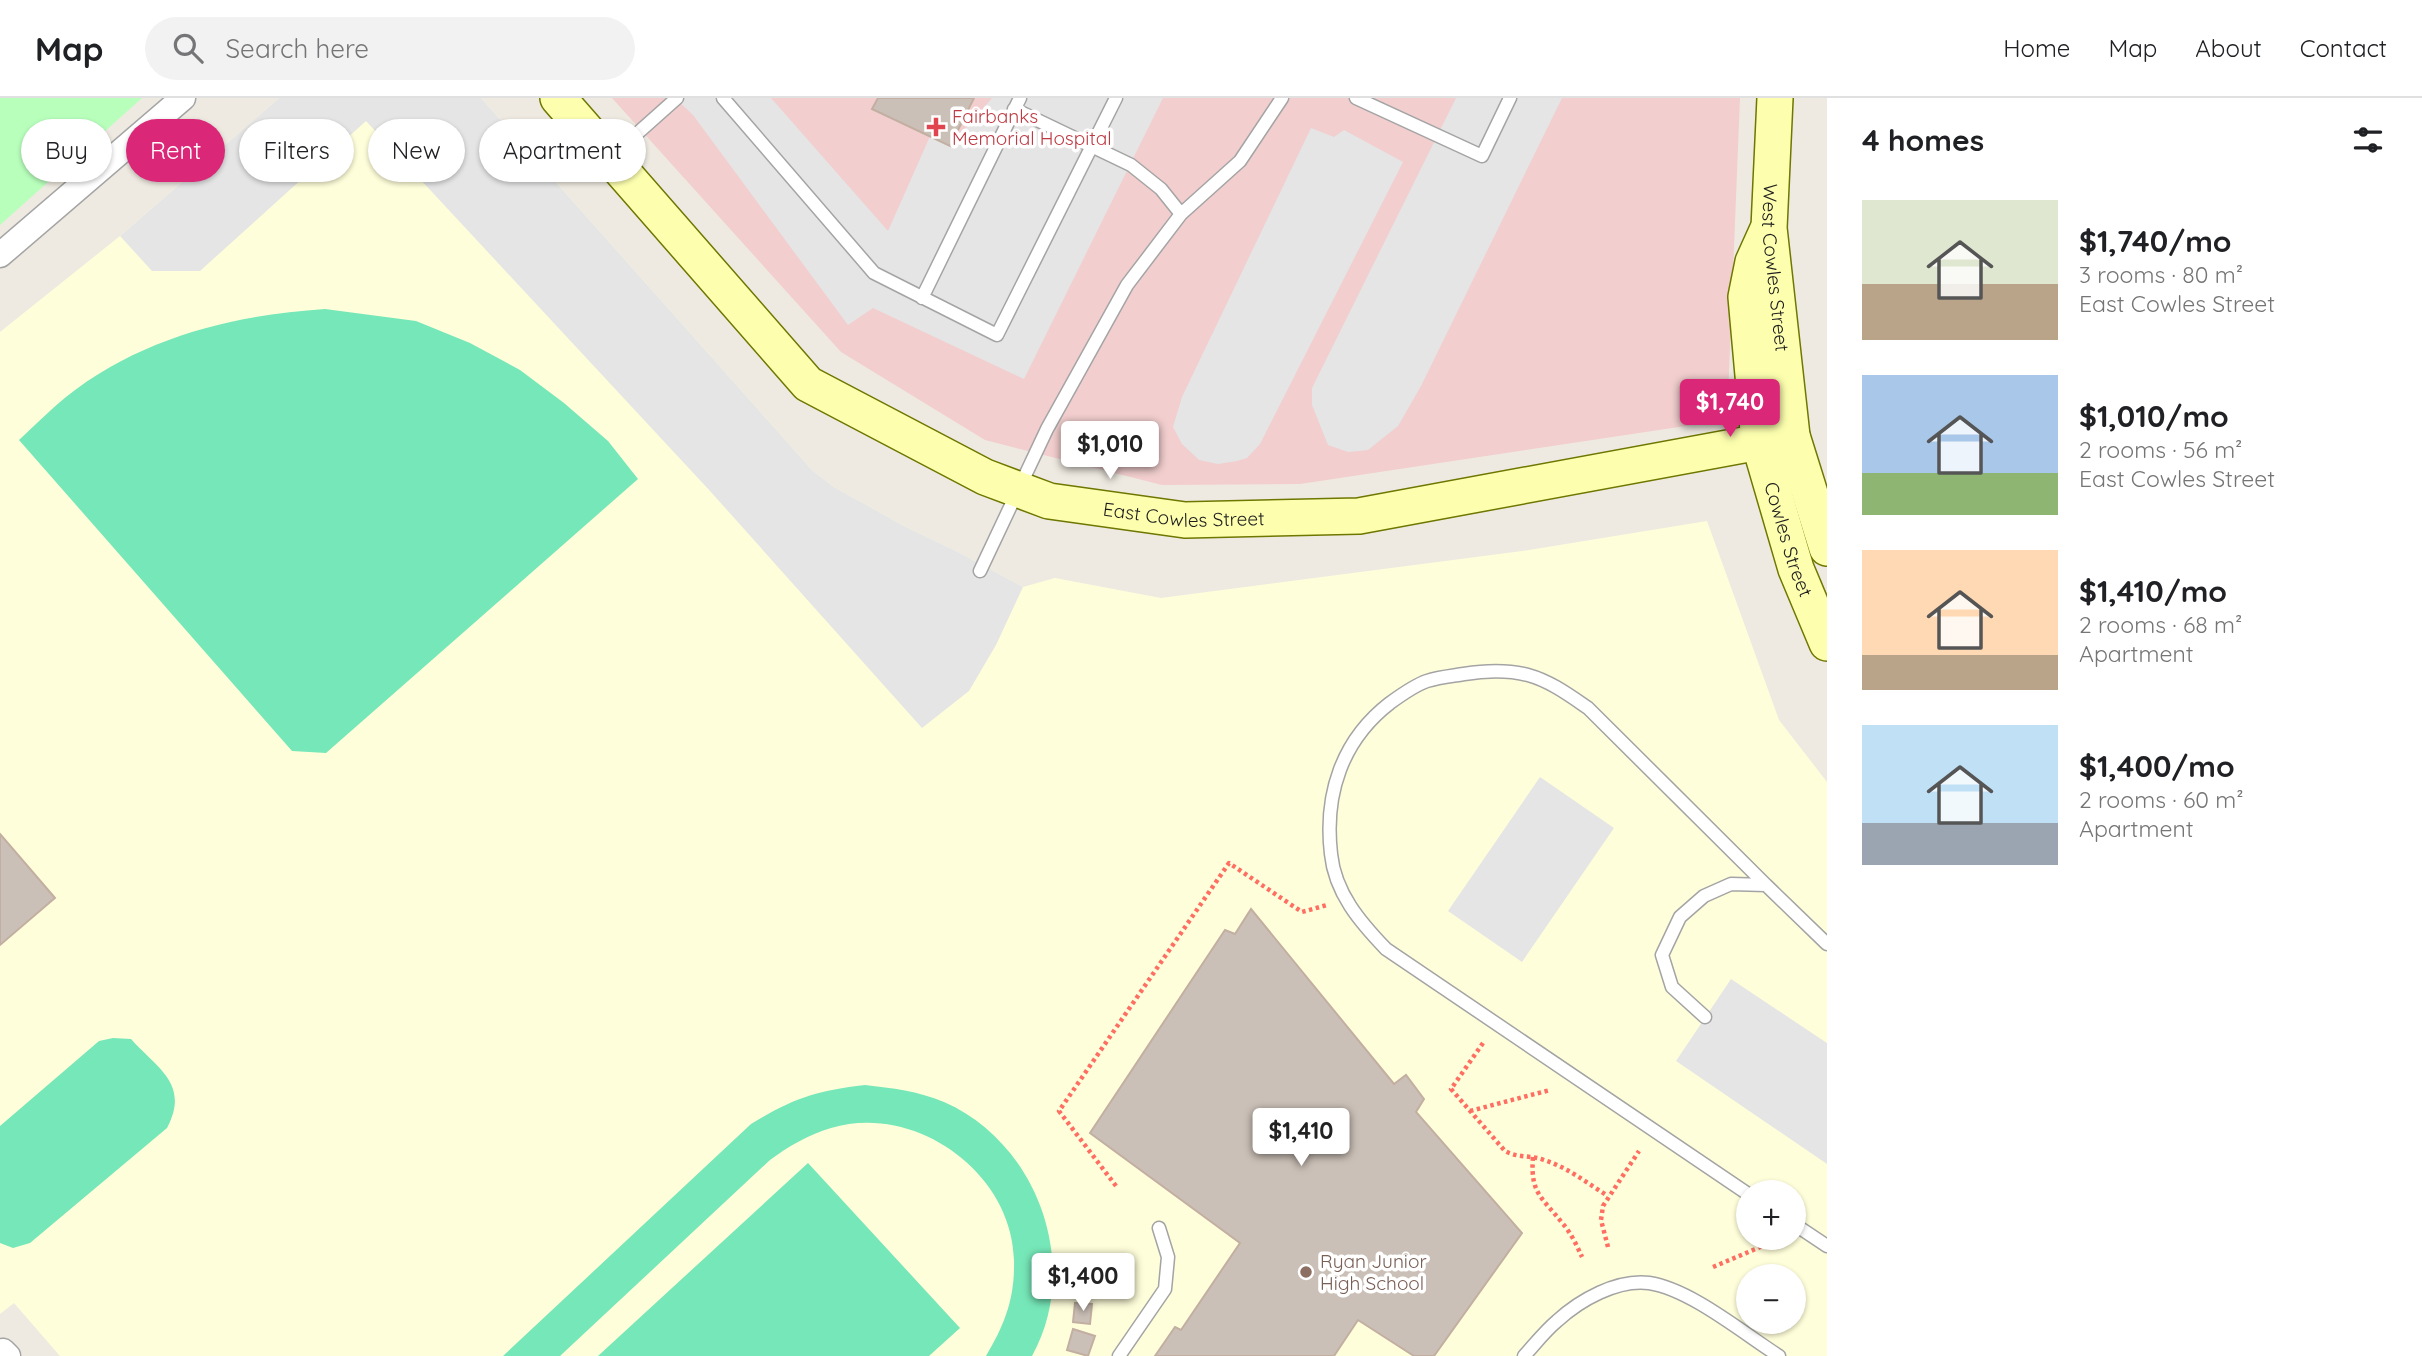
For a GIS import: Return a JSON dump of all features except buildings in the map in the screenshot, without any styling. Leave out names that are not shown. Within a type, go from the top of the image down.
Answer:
[{"type":"street","points":[[0,255],[183,98]]},
{"type":"street","name":"East Cowles Street","points":[[558,98],[576,119]]},
{"type":"street","name":"West Cowles Street","points":[[1775,98],[1769,228],[1792,436]]},
{"type":"street","name":"East Cowles Street","points":[[631,182],[807,384],[985,477],[1049,501],[1185,520],[1359,516],[1792,436]]},
{"type":"street","name":"Cowles Street","points":[[1769,228],[1753,262],[1746,297],[1759,442],[1796,569],[1827,643]]},
{"type":"street","name":"Cowles Street","points":[[1792,436],[1827,548]]},
{"type":"lane","points":[[646,126],[677,98]]},
{"type":"lane","points":[[723,98],[874,273],[997,335],[1116,98]]},
{"type":"lane","points":[[980,571],[1047,429],[1127,285],[1181,214],[1240,161],[1282,98]]},
{"type":"lane","points":[[1356,98],[1378,102],[1482,156],[1510,98]]},
{"type":"lane","points":[[922,298],[1017,104],[1091,147],[1131,166],[1161,189],[1181,214]]},
{"type":"lane","points":[[1736,1186],[1386,949],[1357,919],[1342,891],[1331,856],[1330,822],[1334,790],[1346,753],[1370,718],[1425,681],[1480,671],[1527,674],[1558,688],[1588,708],[1827,944]]},
{"type":"lane","points":[[1705,1017],[1672,987],[1662,955],[1680,917],[1704,896],[1731,884],[1766,885]]},
{"type":"lane","points":[[1119,1356],[1166,1289],[1168,1258],[1158,1228]]},
{"type":"lane","points":[[1806,1232],[1827,1247]]},
{"type":"lane","points":[[1524,1356],[1558,1320],[1595,1295],[1623,1285],[1648,1283],[1684,1294],[1779,1356]]},
{"type":"path","points":[[1116,1186],[1059,1111],[1229,863],[1302,912],[1328,905]]},
{"type":"path","points":[[1483,1043],[1451,1089],[1505,1151],[1517,1156],[1534,1157],[1563,1168],[1608,1196]]},
{"type":"path","points":[[1470,1111],[1550,1090]]},
{"type":"path","points":[[1608,1247],[1601,1213],[1608,1196],[1639,1151]]},
{"type":"path","points":[[1534,1157],[1534,1187],[1568,1230],[1582,1257]]},
{"type":"path","points":[[1713,1267],[1753,1250]]},
{"type":"shaded area","points":[[279,98],[481,98],[500,119],[479,119],[479,182],[556,182],[812,470],[834,487],[904,526],[1023,587],[1055,578],[1161,598],[1529,550],[1707,521],[1779,720],[1827,782],[1827,1356],[60,1356],[14,1303],[0,1314],[0,332],[120,236],[182,182],[225,182],[225,145],[239,133],[239,182],[354,182],[354,119],[255,119]]},
{"type":"shaded area","points":[[279,98],[481,98],[500,119],[479,119],[479,182],[556,182],[812,470],[834,487],[904,526],[1023,587],[996,645],[969,691],[922,728],[710,491],[423,182],[465,182],[465,119],[368,119],[368,123],[366,121],[354,132],[354,119],[255,119]]},
{"type":"shaded area","points":[[612,98],[1740,98],[1728,396],[1699,424],[1300,484],[1162,485],[985,440],[841,352],[646,136],[646,119],[631,119]]},
{"type":"shaded area","points":[[675,98],[771,98],[888,231],[931,134],[952,144],[992,98],[1163,98],[1024,379],[873,308],[848,325],[693,115]]},
{"type":"shaded area","points":[[1456,98],[1562,98],[1421,386],[1398,426],[1368,450],[1348,452],[1328,445],[1312,405],[1312,388]]},
{"type":"shaded area","points":[[1311,128],[1334,137],[1344,130],[1403,162],[1260,444],[1247,458],[1237,461],[1218,464],[1199,460],[1182,444],[1173,427],[1182,397]]},
{"type":"shaded area","points":[[239,133],[239,182],[298,182],[200,271],[152,271],[120,236],[182,182],[225,182],[225,145]]},
{"type":"shaded area","points":[[1540,777],[1614,828],[1522,962],[1448,911]]},
{"type":"shaded area","points":[[1731,979],[1827,1043],[1827,1164],[1676,1061]]},
{"type":"green space","points":[[0,98],[142,98],[112,125],[112,119],[21,119],[21,182],[48,182],[0,225]]},
{"type":"green space","points":[[325,309],[416,321],[470,343],[520,370],[608,441],[638,479],[326,753],[292,751],[19,440],[60,402],[95,377],[156,345],[222,324]]},
{"type":"green space","points":[[113,1038],[131,1039],[168,1078],[175,1100],[167,1128],[30,1243],[13,1248],[0,1243],[0,1126],[99,1041]]},
{"type":"green space","points":[[865,1085],[915,1093],[944,1102],[977,1121],[1004,1146],[1026,1177],[1042,1211],[1051,1247],[1053,1284],[1046,1321],[1032,1356],[986,1356],[1008,1310],[1014,1274],[1009,1228],[996,1199],[977,1173],[953,1152],[925,1136],[895,1126],[863,1123],[831,1128],[814,1134],[770,1160],[560,1356],[503,1356],[751,1124],[805,1097]]},
{"type":"green space","points":[[808,1163],[960,1328],[929,1356],[598,1356]]},
{"type":"place","name":"Fairbanks Memorial Hospital","points":[[936,127]]},
{"type":"place","name":"Ryan Junior High School","points":[[1306,1272]]}]
